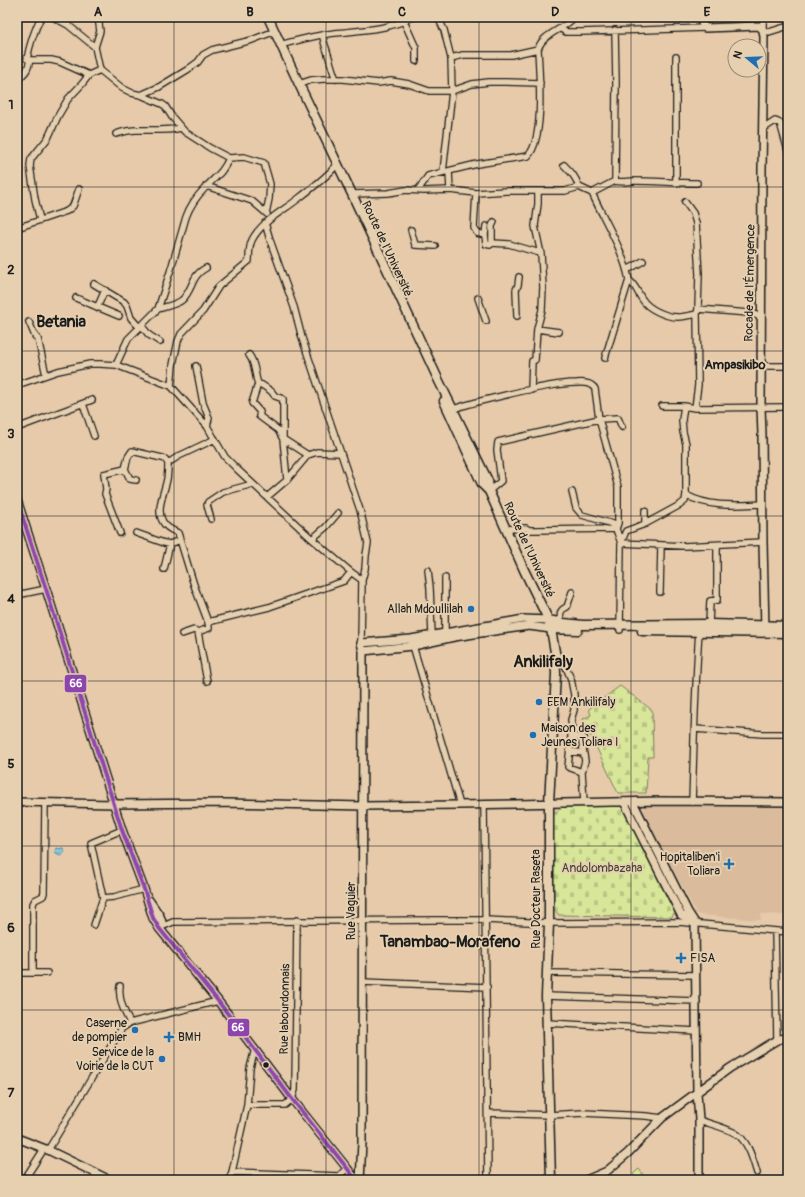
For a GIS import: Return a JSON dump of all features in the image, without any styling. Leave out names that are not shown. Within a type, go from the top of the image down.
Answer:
[{"type":"main road","name":"Route de l'Université","points":[[262,17],[335,167],[482,484],[488,490],[548,620]]},
{"type":"main road","name":"Route de l'Université","points":[[268,17],[488,481],[488,490]]},
{"type":"main road","points":[[548,620],[561,623],[620,628],[699,631],[765,629],[788,626]]},
{"type":"main road","name":"Rue Docteur Raseta","points":[[548,620],[555,652],[556,674],[548,803],[549,923],[546,996],[551,1180]]},
{"type":"main road","points":[[551,629],[709,624],[765,629],[788,633]]},
{"type":"street","points":[[30,60],[27,59],[30,46],[35,27],[41,17]]},
{"type":"street","points":[[53,17],[68,25],[95,47]]},
{"type":"street","points":[[98,17],[100,31],[95,47],[100,70],[122,88],[132,93],[142,95],[165,106],[185,132],[210,148],[229,158],[244,157],[264,163],[270,184],[266,213],[271,243],[294,307],[302,338],[360,510],[368,543],[365,569],[362,580],[361,643],[412,643],[432,635],[445,632],[524,619],[548,620]]},
{"type":"street","points":[[280,45],[308,37],[379,29],[403,19],[413,17]]},
{"type":"street","points":[[438,17],[444,30],[451,58],[452,91],[446,172],[450,190]]},
{"type":"street","points":[[418,190],[428,176],[477,164],[528,156],[536,141],[538,126],[540,84],[539,44],[561,29],[574,17]]},
{"type":"street","points":[[703,17],[702,23],[704,28]]},
{"type":"street","points":[[763,17],[763,30]]},
{"type":"street","points":[[403,19],[416,48],[416,61]]},
{"type":"street","points":[[561,29],[566,32],[758,26],[769,32],[787,27]]},
{"type":"street","points":[[615,30],[615,181]]},
{"type":"street","name":"Rocade de l'Émergence","points":[[763,30],[760,407],[762,435],[765,629]]},
{"type":"street","points":[[142,95],[159,87],[187,70],[198,62],[203,55],[212,50],[270,34]]},
{"type":"street","points":[[323,35],[323,40],[336,79]]},
{"type":"street","points":[[451,58],[463,55],[511,55],[538,49]]},
{"type":"street","points":[[676,57],[676,183]]},
{"type":"street","points":[[30,60],[51,60],[60,62],[89,75]]},
{"type":"street","points":[[17,81],[25,73],[30,60]]},
{"type":"street","points":[[40,220],[30,166],[31,159],[48,138],[68,99],[89,75],[100,70]]},
{"type":"street","points":[[299,84],[311,80],[336,79],[378,83],[391,82],[409,84],[429,91],[452,91],[472,84],[489,82],[540,84]]},
{"type":"street","points":[[763,129],[775,121],[780,123],[788,151]]},
{"type":"street","points":[[116,134],[136,130],[181,128]]},
{"type":"street","points":[[158,309],[172,269],[189,209],[206,186],[220,174],[229,158]]},
{"type":"street","points":[[564,165],[577,180],[579,187]]},
{"type":"street","points":[[170,386],[174,359],[181,334],[203,311],[219,286],[249,261],[249,247],[252,239],[267,222],[297,200],[335,167]]},
{"type":"street","points":[[592,193],[615,181],[697,183]]},
{"type":"street","points":[[206,186],[252,201],[266,213]]},
{"type":"street","points":[[352,194],[388,193],[406,190],[450,190],[476,193],[565,190],[579,187],[592,193],[622,255],[629,280],[605,358]]},
{"type":"street","points":[[17,228],[66,211],[73,206],[79,189]]},
{"type":"street","points":[[531,390],[532,362],[535,360],[538,329],[542,310],[543,286],[540,253],[535,226],[538,208],[538,190]]},
{"type":"street","points":[[476,193],[474,228],[477,233],[485,235]]},
{"type":"street","points":[[685,202],[693,213],[696,223],[698,274],[698,385],[695,408]]},
{"type":"street","points":[[492,243],[492,226],[494,222]]},
{"type":"street","points":[[486,226],[486,244],[492,243],[516,246],[540,253]]},
{"type":"street","points":[[411,230],[415,245],[435,246]]},
{"type":"street","points":[[627,269],[643,261]]},
{"type":"street","points":[[116,365],[128,339],[140,326],[158,309],[181,302],[187,294],[196,275],[201,270],[206,268]]},
{"type":"street","points":[[517,316],[516,290],[519,277]]},
{"type":"street","points":[[629,280],[634,284],[645,304],[669,316],[678,317],[697,312],[749,313],[761,318]]},
{"type":"street","points":[[94,284],[124,302],[131,318],[149,335],[160,342]]},
{"type":"street","points":[[97,308],[105,290]]},
{"type":"street","points":[[76,298],[119,316]]},
{"type":"street","points":[[478,298],[486,321]]},
{"type":"street","points":[[29,322],[35,336],[38,338],[46,374]]},
{"type":"street","points":[[538,329],[558,332]]},
{"type":"street","points":[[249,355],[254,362],[258,384],[252,403],[260,412],[260,416],[278,430],[283,439],[308,455]]},
{"type":"street","points":[[17,385],[46,374],[90,364],[116,365],[170,386],[207,426],[225,457],[312,538],[362,580]]},
{"type":"street","points":[[196,366],[203,403],[209,418],[207,426]]},
{"type":"street","points":[[761,366],[788,366]]},
{"type":"street","points":[[453,409],[477,401],[545,386],[578,382],[594,386],[596,389],[599,419],[618,487],[618,523],[614,529]]},
{"type":"street","points":[[258,384],[271,391],[275,396],[283,399],[283,439],[287,480]]},
{"type":"street","points":[[17,428],[92,400]]},
{"type":"street","points":[[83,404],[94,436]]},
{"type":"street","points":[[662,406],[684,406],[695,408],[788,407]]},
{"type":"street","points":[[620,542],[626,531],[645,524],[685,501],[686,444],[682,420],[684,406]]},
{"type":"street","points":[[488,490],[501,481],[497,450],[498,442],[599,419],[618,418],[622,427]]},
{"type":"street","points":[[168,463],[179,456],[215,439]]},
{"type":"street","points":[[136,480],[130,479],[125,469],[128,457],[132,451],[162,458],[168,463],[167,480],[161,503],[160,515],[162,521],[167,527],[178,533],[209,628],[198,632],[194,630],[182,634]]},
{"type":"street","points":[[267,497],[287,480],[308,455],[317,452],[340,453]]},
{"type":"street","points":[[120,533],[105,494],[106,489],[104,474],[125,469]]},
{"type":"street","points":[[211,519],[207,505],[208,502],[223,492],[253,484]]},
{"type":"street","points":[[572,492],[576,508],[582,515],[613,524],[620,542],[620,628]]},
{"type":"street","points":[[686,495],[706,503],[724,506],[763,504]]},
{"type":"street","points":[[17,500],[122,830],[153,918],[159,928],[218,1001],[292,1099],[356,1180]]},
{"type":"street","points":[[645,511],[645,524]]},
{"type":"street","points":[[312,538],[326,527],[338,513]]},
{"type":"street","points":[[506,529],[614,529]]},
{"type":"street","points":[[136,533],[156,541],[170,544],[180,540]]},
{"type":"street","points":[[620,542],[684,546],[763,542]]},
{"type":"street","points":[[164,569],[170,544]]},
{"type":"street","points":[[660,592],[661,545]]},
{"type":"street","points":[[709,624],[710,601],[717,600],[718,545]]},
{"type":"street","points":[[428,570],[432,635]]},
{"type":"street","points":[[208,622],[269,606],[344,581],[351,572]]},
{"type":"street","points":[[445,578],[445,632]]},
{"type":"street","points":[[17,595],[46,589]]},
{"type":"street","points":[[561,623],[560,613],[562,609],[567,607],[572,592]]},
{"type":"street","points":[[363,651],[528,626],[551,629]]},
{"type":"street","points":[[692,802],[699,631]]},
{"type":"street","points":[[198,632],[207,681]]},
{"type":"street","name":"Rue Vaguier","points":[[360,1180],[362,1143],[363,806],[363,651],[361,643]]},
{"type":"street","points":[[412,643],[460,805]]},
{"type":"street","points":[[555,652],[565,665],[571,680],[574,695],[574,710],[571,720],[568,767],[582,772]]},
{"type":"street","points":[[695,729],[763,734],[788,734]]},
{"type":"street","points":[[571,736],[584,738],[582,743],[586,762],[582,772],[584,802]]},
{"type":"street","points":[[570,751],[583,753]]},
{"type":"street","points":[[17,802],[114,804],[226,803],[363,806],[661,801],[788,802]]},
{"type":"street","points":[[624,802],[681,915],[695,923]]},
{"type":"street","points":[[633,802],[688,912],[695,923],[699,1180]]},
{"type":"street","points":[[33,973],[33,904],[35,900],[43,896],[44,893],[45,803]]},
{"type":"street","points":[[484,804],[488,1180]]},
{"type":"street","points":[[94,925],[103,898],[91,843],[122,830]]},
{"type":"street","points":[[103,898],[145,893]]},
{"type":"street","points":[[159,928],[172,922],[297,920],[486,920],[549,923],[679,922],[788,932]]},
{"type":"street","name":"Rue labourdonnais","points":[[292,1099],[295,1090],[297,920]]},
{"type":"street","points":[[774,931],[777,1040]]},
{"type":"street","points":[[17,972],[47,973]]},
{"type":"street","points":[[547,973],[696,975]]},
{"type":"street","points":[[362,982],[487,987]]},
{"type":"street","points":[[120,986],[119,993],[124,1011],[130,1023]]},
{"type":"street","points":[[546,996],[696,1001]]},
{"type":"street","points":[[24,1180],[46,1150],[122,1028],[130,1023],[218,1001]]},
{"type":"street","points":[[547,1023],[696,1031]]},
{"type":"street","points":[[586,1180],[607,1171],[628,1153],[662,1118],[730,1068],[777,1040],[788,1037]]},
{"type":"street","points":[[229,1180],[247,1104],[250,1068],[255,1049]]},
{"type":"street","points":[[247,1104],[286,1105],[292,1099]]},
{"type":"street","points":[[488,1113],[550,1115],[583,1113],[662,1118]]},
{"type":"street","points":[[699,1120],[736,1133],[752,1154],[757,1173]]},
{"type":"street","points":[[17,1138],[110,1180]]},
{"type":"street","points":[[232,1172],[339,1176],[348,1168]]},
{"type":"shaded area","name":"Hopitaliben'i Toliara","points":[[643,804],[788,805],[788,915],[761,914],[761,920],[697,914],[643,814]]},
{"type":"green space","points":[[620,686],[652,710],[653,757],[648,757],[646,793],[618,793],[583,719],[591,715],[589,709]]},
{"type":"green space","name":"Andolombazaha","points":[[625,806],[676,909],[672,917],[559,915],[554,909],[553,815],[562,807]]},
{"type":"green space","points":[[639,1169],[647,1180],[638,1180],[633,1174]]},
{"type":"water","points":[[56,848],[63,848],[63,854],[60,856],[56,854]]},
{"type":"transit line","name":"66","points":[[17,500],[122,830],[153,918],[159,928],[218,1001],[292,1099],[356,1180]]},
{"type":"place","name":"Allah Mdoullilah","points":[[471,609]]},
{"type":"place","name":"EEM Ankilifaly","points":[[539,702]]},
{"type":"place","name":"Maison des Jeunes Toliara I","points":[[533,735]]},
{"type":"place","name":"Hopitaliben'i Toliara","points":[[729,864]]},
{"type":"place","name":"FISA","points":[[681,958]]},
{"type":"place","name":"Caserne de pompier","points":[[135,1030]]},
{"type":"place","name":"BMH","points":[[169,1037]]},
{"type":"place","name":"Service de la Voirie de la CUT","points":[[162,1059]]},
{"type":"district","name":"Betania","points":[[61,322]]},
{"type":"district","name":"Ampasikibo","points":[[735,365]]},
{"type":"district","name":"Ankilifaly","points":[[543,662]]},
{"type":"district","name":"Tanambao-Morafeno","points":[[450,942]]}]
